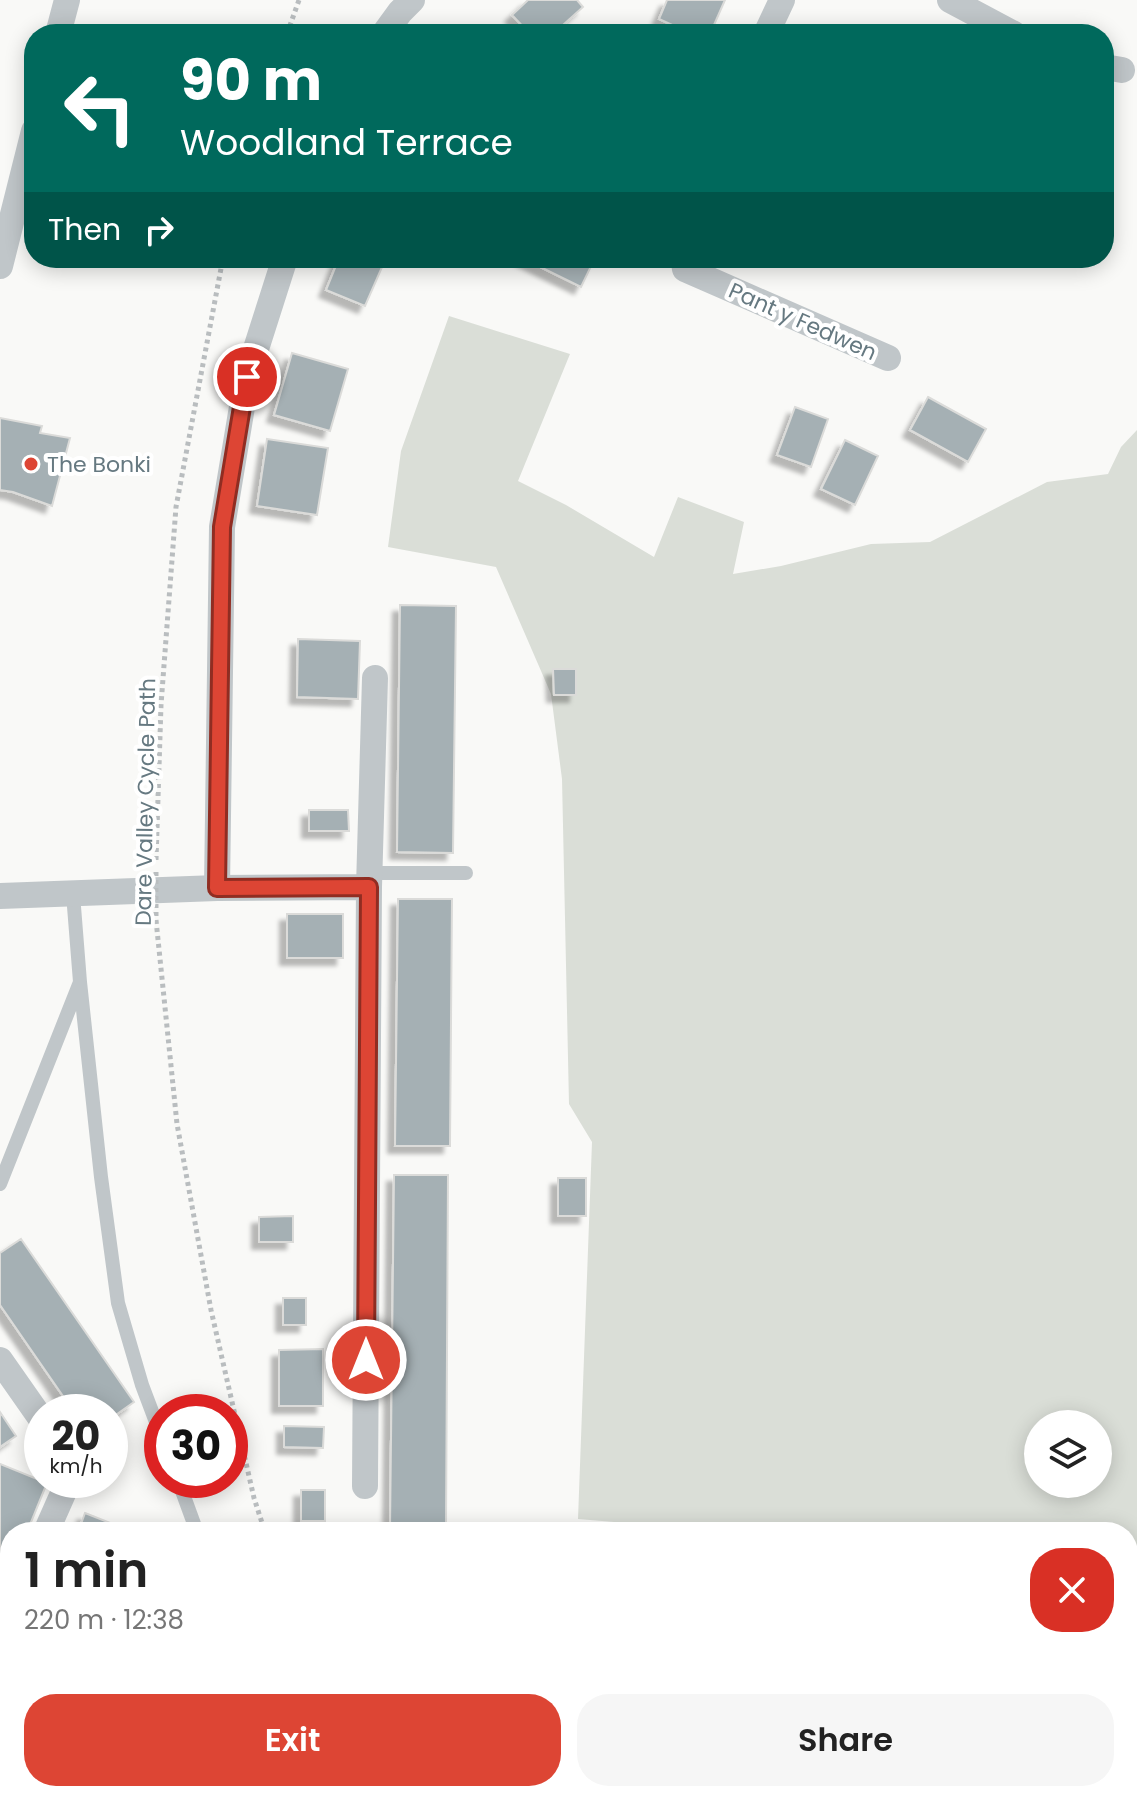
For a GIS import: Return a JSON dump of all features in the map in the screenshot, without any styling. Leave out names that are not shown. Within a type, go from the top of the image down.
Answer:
[{"type":"street","points":[[61,24],[67,0]]},
{"type":"street","points":[[391,24],[412,0]]},
{"type":"street","points":[[771,24],[782,0]]},
{"type":"street","points":[[955,1],[996,24]]},
{"type":"street","points":[[0,266],[24,171]]},
{"type":"street","points":[[217,888],[222,527],[247,377],[282,268]]},
{"type":"street","name":"Pant y Fedwen","points":[[685,268],[888,358]]},
{"type":"street","points":[[365,1486],[369,880],[375,678]]},
{"type":"street","points":[[0,896],[369,880]]},
{"type":"street","points":[[0,1360],[24,1394]]},
{"type":"street","points":[[50,1522],[61,1498]]},
{"type":"lane","points":[[369,880],[466,873]]},
{"type":"lane","points":[[73,894],[101,1177],[118,1303],[145,1394]]},
{"type":"lane","points":[[0,1184],[80,982]]},
{"type":"lane","points":[[185,1498],[193,1522]]},
{"type":"path","points":[[291,24],[299,0]]},
{"type":"path","name":"Dare Valley Cycle Path","points":[[221,268],[176,507],[161,705],[156,920],[177,1124],[211,1310],[262,1522]]},
{"type":"shaded area","points":[[449,316],[570,354],[518,481],[566,505],[654,557],[678,497],[744,522],[733,574],[871,544],[930,542],[1047,482],[1108,474],[1121,447],[1137,430],[1137,1522],[614,1522],[578,1519],[592,1142],[569,1104],[562,779],[551,694],[496,567],[388,547],[401,451]]},
{"type":"building","points":[[528,0],[577,0],[583,7],[564,24],[521,24],[512,15]]},
{"type":"building","points":[[667,0],[725,0],[714,24],[670,24],[659,19]]},
{"type":"building","points":[[335,268],[382,268],[365,306],[326,290]]},
{"type":"building","points":[[542,268],[590,268],[581,287]]},
{"type":"building","points":[[292,353],[348,369],[330,431],[274,415]]},
{"type":"building","points":[[928,397],[986,429],[968,462],[910,430]]},
{"type":"building","points":[[795,407],[828,419],[811,467],[777,455]]},
{"type":"building","name":"The Bonki","points":[[0,418],[42,426],[40,433],[70,438],[52,506],[0,490]]},
{"type":"building","points":[[267,439],[328,448],[317,515],[257,506]]},
{"type":"building","points":[[845,440],[878,456],[855,505],[821,489]]},
{"type":"building","points":[[400,605],[456,606],[453,853],[397,852]]},
{"type":"building","points":[[298,639],[360,641],[358,699],[297,697]]},
{"type":"building","points":[[553,669],[576,669],[576,695],[554,695]]},
{"type":"building","points":[[309,810],[348,810],[349,831],[309,831]]},
{"type":"building","points":[[398,899],[452,899],[450,1146],[395,1146]]},
{"type":"building","points":[[287,914],[343,914],[343,958],[287,958]]},
{"type":"building","points":[[394,1175],[448,1175],[446,1522],[390,1522]]},
{"type":"building","points":[[558,1178],[586,1178],[586,1216],[558,1216]]},
{"type":"building","points":[[293,1216],[293,1242],[259,1242],[259,1217]]},
{"type":"building","points":[[21,1239],[134,1402],[128,1406],[128,1394],[62,1394],[0,1305],[0,1253]]},
{"type":"building","points":[[283,1298],[306,1298],[306,1325],[283,1325]]},
{"type":"building","points":[[323,1349],[323,1406],[279,1406],[279,1350]]},
{"type":"building","points":[[0,1412],[16,1436],[0,1447]]},
{"type":"building","points":[[284,1426],[324,1427],[323,1448],[284,1447]]},
{"type":"building","points":[[0,1464],[24,1474],[24,1498],[41,1498],[31,1522],[0,1522]]},
{"type":"building","points":[[301,1490],[325,1490],[325,1521],[301,1521]]},
{"type":"building","points":[[85,1513],[108,1522],[82,1522]]},
{"type":"place","name":"The Bonki","points":[[31,464]]},
{"type":"route","points":[[247,377],[222,527],[217,888],[369,887],[366,1360]]}]
